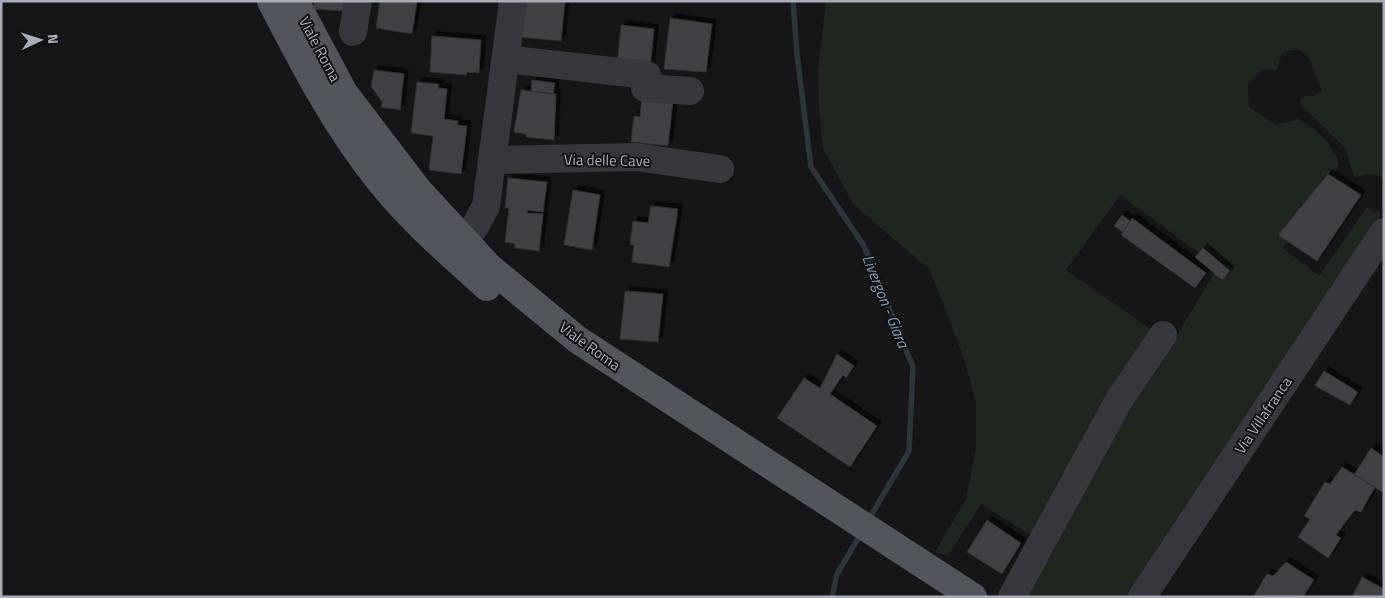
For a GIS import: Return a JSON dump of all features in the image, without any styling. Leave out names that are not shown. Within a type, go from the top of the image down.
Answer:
[{"type":"main road","name":"Viale Roma","points":[[271,1],[323,100],[379,181],[446,251],[511,309],[584,366],[742,458]]},
{"type":"main road","name":"Viale Roma","points":[[295,1],[344,94],[418,190],[490,267],[578,340],[742,458],[900,560],[973,597]]},
{"type":"main road","name":"Viale Roma","points":[[900,560],[942,597]]},
{"type":"street","points":[[353,32],[358,1]]},
{"type":"street","points":[[461,236],[474,228],[483,214],[493,160],[513,1]]},
{"type":"street","points":[[506,59],[647,75],[645,88],[690,91]]},
{"type":"street","name":"Via delle Cave","points":[[493,160],[636,158],[720,168]]},
{"type":"street","name":"Via Villafranca","points":[[1142,597],[1384,232]]},
{"type":"street","points":[[1012,597],[1119,400],[1163,335]]},
{"type":"shaded area","points":[[826,1],[1384,1],[1383,181],[1374,174],[1354,177],[1345,148],[1301,105],[1300,98],[1303,96],[1314,96],[1322,90],[1310,60],[1305,54],[1292,50],[1282,53],[1277,70],[1263,69],[1248,84],[1249,107],[1276,125],[1298,119],[1317,132],[1329,144],[1334,151],[1339,165],[1283,248],[1319,276],[1367,207],[1373,212],[1380,211],[1380,216],[1130,597],[1017,597],[1071,499],[1171,345],[1218,267],[1120,195],[1066,270],[1155,332],[1038,540],[981,504],[948,556],[935,552],[966,499],[976,448],[976,401],[963,356],[930,270],[853,204],[823,148],[818,71]]},
{"type":"building","points":[[314,1],[344,1],[344,11],[314,9]]},
{"type":"building","points":[[380,1],[417,1],[412,34],[376,28]]},
{"type":"building","points":[[524,1],[565,1],[561,41],[520,37]]},
{"type":"building","points":[[670,18],[712,24],[706,72],[664,69]]},
{"type":"building","points":[[621,25],[654,29],[650,70],[617,66]]},
{"type":"building","points":[[432,36],[481,40],[479,73],[467,72],[466,75],[430,72]]},
{"type":"building","points":[[374,70],[404,74],[400,110],[381,107],[382,102],[371,86]]},
{"type":"building","points":[[532,80],[555,83],[553,94],[531,91]]},
{"type":"building","points":[[417,82],[439,84],[438,88],[447,89],[444,119],[458,121],[457,125],[467,126],[461,174],[429,170],[433,136],[411,133]]},
{"type":"building","points":[[521,90],[556,94],[554,140],[526,137],[526,134],[514,132]]},
{"type":"building","points":[[642,97],[673,100],[668,146],[631,142],[634,116],[640,117]]},
{"type":"building","points":[[1328,174],[1361,195],[1317,261],[1278,235]]},
{"type":"building","points":[[508,178],[547,182],[543,212],[527,210],[527,213],[543,214],[539,251],[515,248],[515,244],[505,242],[509,208],[505,208]]},
{"type":"building","points":[[573,190],[600,195],[592,250],[564,245]]},
{"type":"building","points":[[651,206],[678,209],[669,267],[632,262],[634,245],[630,244],[633,221],[648,223]]},
{"type":"building","points":[[1122,215],[1130,221],[1123,232],[1114,226]]},
{"type":"building","points":[[1132,218],[1206,273],[1195,288],[1121,235]]},
{"type":"building","points":[[1203,248],[1230,271],[1222,280],[1195,257]]},
{"type":"building","points":[[625,291],[663,294],[658,342],[620,339]]},
{"type":"building","points":[[837,354],[854,366],[846,378],[843,375],[830,394],[877,426],[850,467],[777,418],[804,378],[820,388]]},
{"type":"building","points":[[1324,371],[1358,392],[1350,405],[1315,385]]},
{"type":"building","points":[[1371,448],[1384,457],[1384,493],[1354,475]]},
{"type":"building","points":[[1342,467],[1375,487],[1361,512],[1355,510],[1336,535],[1341,538],[1328,558],[1298,537],[1310,519],[1304,516],[1325,482],[1330,484]]},
{"type":"building","points":[[987,520],[1021,543],[1002,574],[967,552]]},
{"type":"building","points":[[1286,562],[1314,580],[1303,597],[1253,597],[1267,574],[1273,576]]},
{"type":"building","points":[[1362,577],[1384,589],[1384,597],[1352,597]]},
{"type":"waterway","name":"Livergon - Giara","points":[[793,1],[797,54],[811,167],[864,246],[913,367],[909,451],[869,519]]},
{"type":"waterway","name":"Livergon - Giara","points":[[832,597],[837,574],[862,532]]}]
